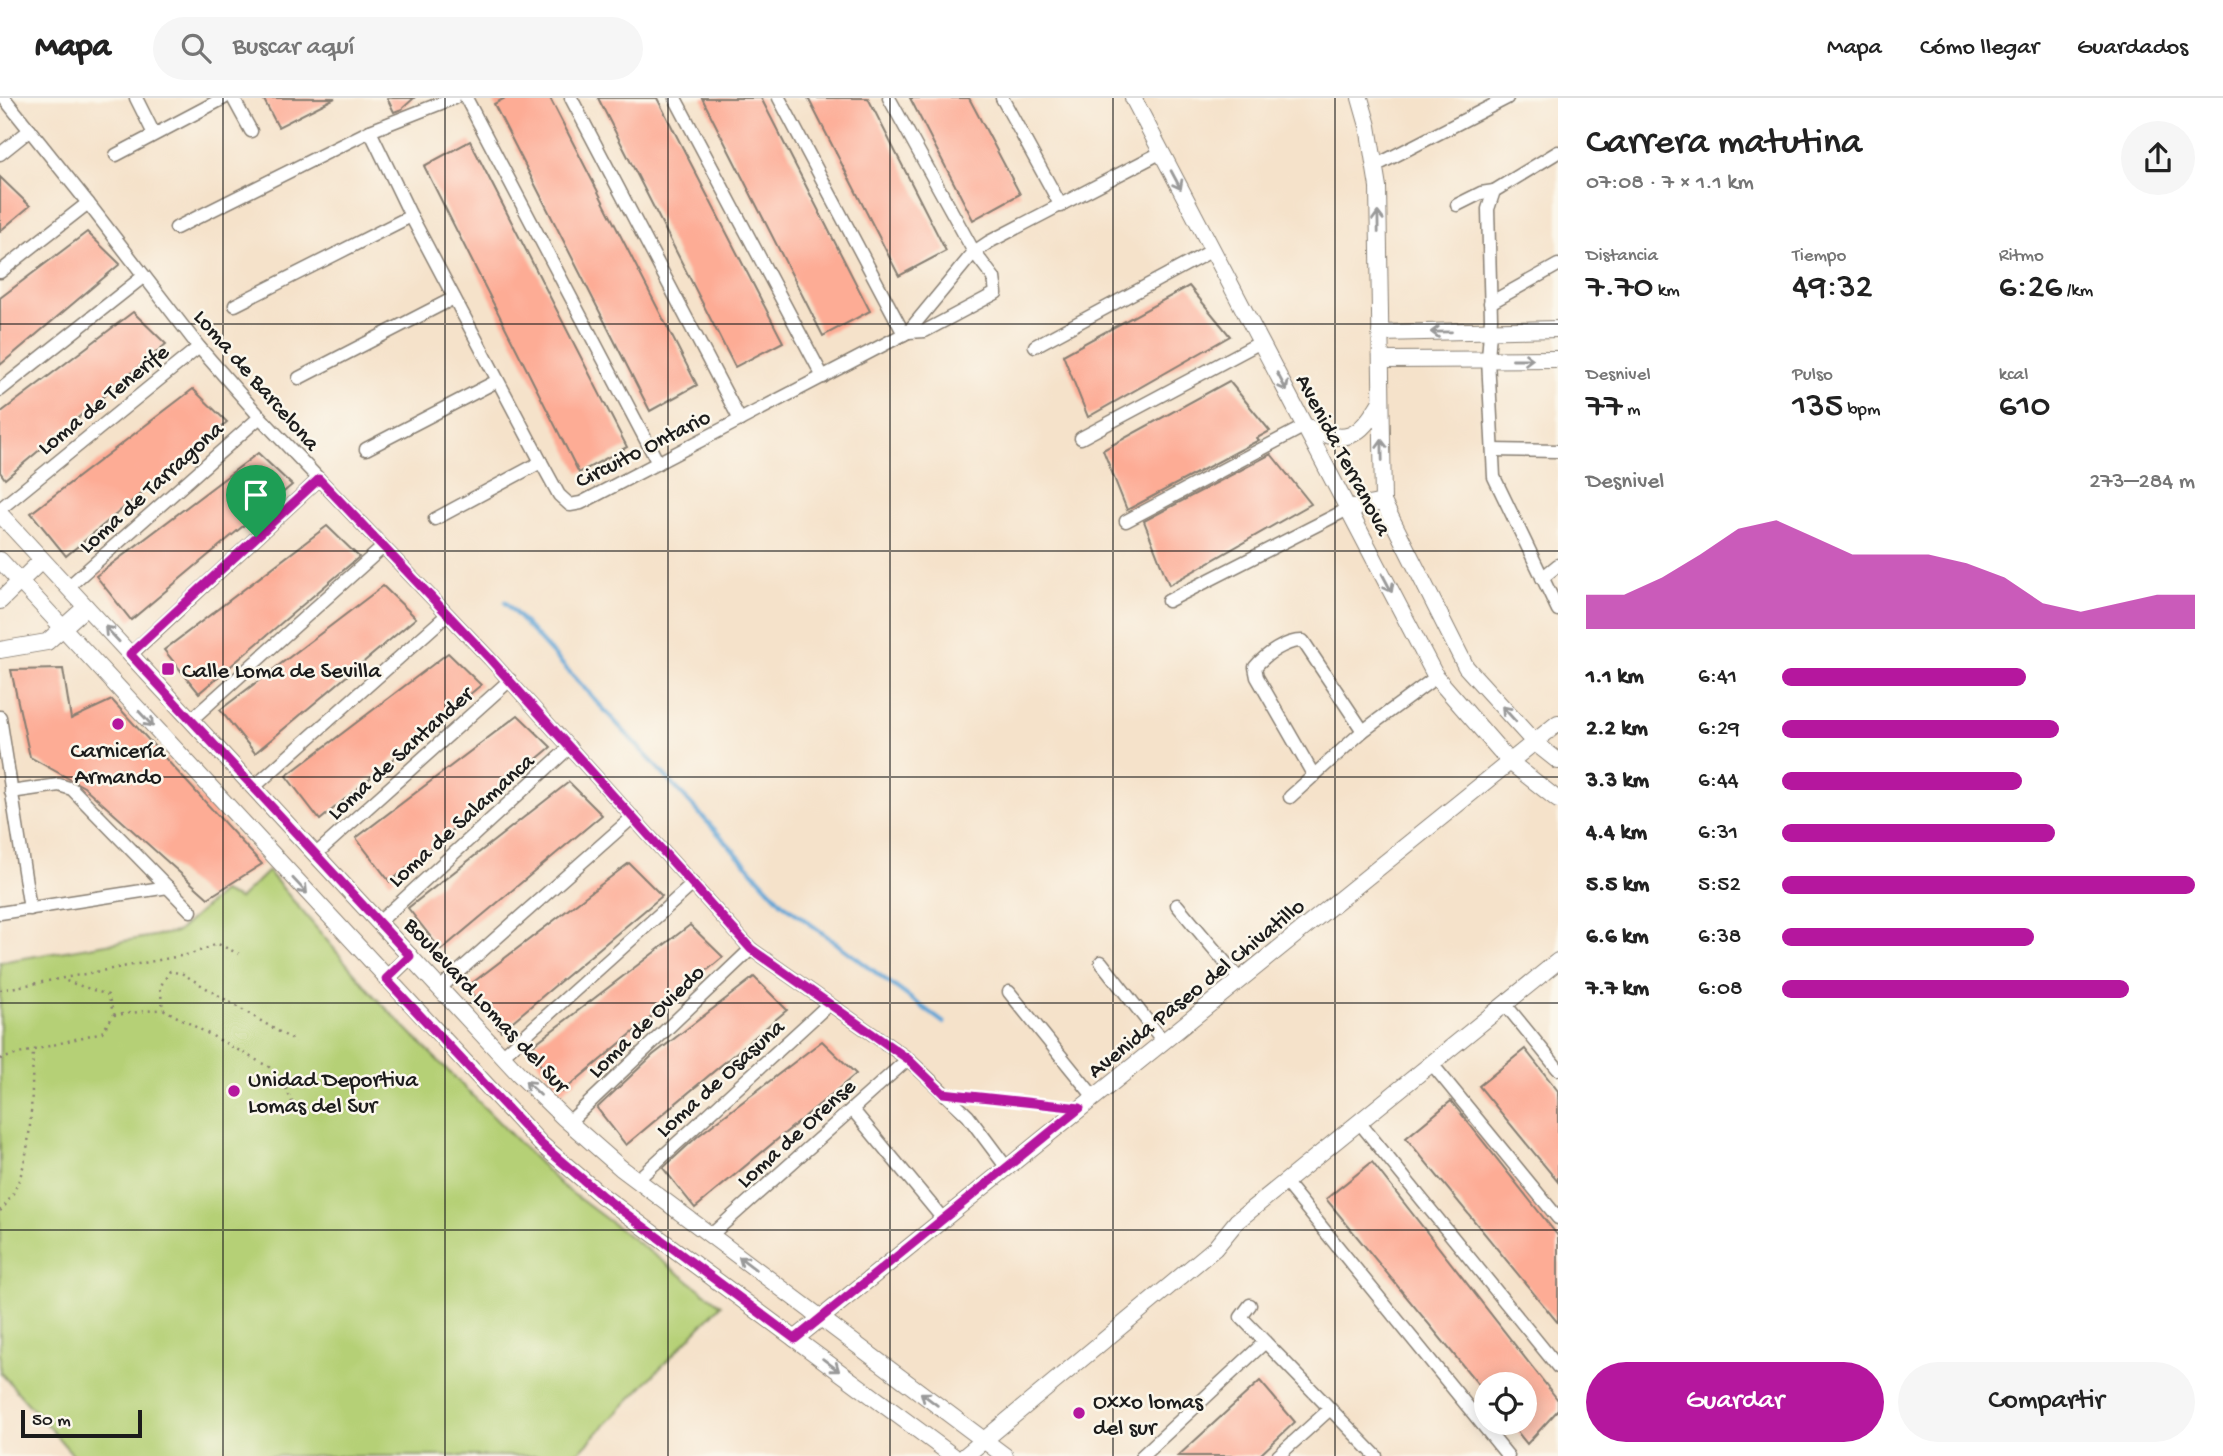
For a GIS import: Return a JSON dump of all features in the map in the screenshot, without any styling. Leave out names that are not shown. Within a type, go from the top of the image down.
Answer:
[{"type":"street","name":"Loma de Barcelona","points":[[4,98],[89,202],[199,347],[260,416],[510,680],[751,949],[908,1059],[968,1116],[1007,1168]]},
{"type":"street","points":[[136,98],[154,134]]},
{"type":"street","points":[[116,155],[224,98]]},
{"type":"street","points":[[233,98],[251,131]]},
{"type":"street","points":[[176,229],[370,131],[454,98]]},
{"type":"street","points":[[466,98],[658,463]]},
{"type":"street","points":[[571,98],[740,420]]},
{"type":"street","points":[[675,98],[822,377]]},
{"type":"street","points":[[779,98],[906,333],[926,331],[996,293],[994,278],[974,252],[889,98]]},
{"type":"street","points":[[1002,98],[1061,206]]},
{"type":"street","name":"Avenida Terranova","points":[[1133,98],[1436,677],[1510,762],[1558,800]]},
{"type":"street","name":"Avenida Terranova","points":[[1360,98],[1368,126],[1378,187],[1383,502],[1466,667],[1534,742],[1558,761]]},
{"type":"street","points":[[1375,166],[1507,98]]},
{"type":"street","points":[[0,154],[30,130]]},
{"type":"street","name":"Circuito Ontario","points":[[370,131],[411,216],[541,463],[559,495],[570,505],[581,503],[906,333],[974,252],[1162,152]]},
{"type":"street","points":[[1457,205],[1481,193],[1494,191],[1558,152]]},
{"type":"street","points":[[1494,191],[1488,209],[1488,359],[1494,477],[1558,611]]},
{"type":"street","points":[[0,271],[89,202]]},
{"type":"street","points":[[235,305],[411,216]]},
{"type":"street","points":[[1035,346],[1213,250]]},
{"type":"street","points":[[1490,303],[1558,265]]},
{"type":"street","points":[[0,390],[144,276]]},
{"type":"street","points":[[299,378],[454,298]]},
{"type":"street","points":[[1380,333],[1558,329]]},
{"type":"street","points":[[1081,439],[1261,342]]},
{"type":"street","name":"Loma de Tenerife","points":[[0,511],[199,347]]},
{"type":"street","points":[[1381,360],[1558,359]]},
{"type":"street","points":[[366,449],[498,381]]},
{"type":"street","points":[[1126,521],[1305,426],[1335,438],[1349,437],[1360,431],[1371,419],[1381,399]]},
{"type":"street","name":"Loma de Tarragona","points":[[68,587],[260,416]]},
{"type":"street","points":[[1493,450],[1558,451]]},
{"type":"street","points":[[435,519],[541,463]]},
{"type":"street","points":[[130,654],[319,479]]},
{"type":"street","points":[[1168,601],[1348,509],[1383,502]]},
{"type":"street","name":"Boulevard Lomas del Sur","points":[[0,511],[42,560],[502,1056],[569,1122],[637,1180],[1005,1456]]},
{"type":"street","points":[[191,720],[383,547]]},
{"type":"street","points":[[0,560],[541,1144],[601,1195],[953,1456]]},
{"type":"street","points":[[0,601],[42,560]]},
{"type":"street","points":[[1542,578],[1558,565]]},
{"type":"street","points":[[0,650],[47,642],[86,607]]},
{"type":"street","points":[[254,787],[447,615]]},
{"type":"street","points":[[1314,776],[1257,677],[1255,667],[1262,658],[1294,640],[1303,641],[1363,731]]},
{"type":"street","points":[[1290,797],[1363,731],[1436,677]]},
{"type":"street","name":"Loma de Santander","points":[[316,854],[510,680]]},
{"type":"street","points":[[0,717],[30,909]]},
{"type":"street","name":"Avenida Paseo del Chivatillo","points":[[795,1339],[1558,723]]},
{"type":"street","name":"Loma de Salamanca","points":[[379,922],[570,747]]},
{"type":"street","points":[[11,792],[59,785],[72,789],[191,911]]},
{"type":"street","points":[[440,988],[633,817]]},
{"type":"street","points":[[502,1056],[692,884]]},
{"type":"street","points":[[0,914],[168,887]]},
{"type":"street","points":[[1177,905],[1240,980]]},
{"type":"street","name":"Loma de Oviedo","points":[[569,1122],[751,949]]},
{"type":"street","points":[[386,979],[410,956]]},
{"type":"street","points":[[965,1456],[1215,1248],[1237,1221],[1558,961]]},
{"type":"street","points":[[1101,962],[1163,1041]]},
{"type":"street","points":[[1009,992],[1094,1097]]},
{"type":"street","name":"Loma de Osasuna","points":[[637,1180],[830,1004]]},
{"type":"street","points":[[1505,1004],[1558,1069]]},
{"type":"street","name":"Loma de Orense","points":[[711,1236],[908,1059]]},
{"type":"street","points":[[1432,1064],[1558,1218]]},
{"type":"street","points":[[852,1110],[943,1219]]},
{"type":"street","points":[[1359,1122],[1558,1367]]},
{"type":"street","points":[[1285,1182],[1508,1456]]},
{"type":"street","points":[[1250,1305],[1241,1317],[1376,1456]]},
{"type":"street","points":[[1142,1456],[1265,1342]]},
{"type":"street","points":[[1278,1456],[1330,1409]]},
{"type":"path","points":[[0,990],[178,957],[218,944],[239,954]]},
{"type":"path","points":[[163,1009],[160,987],[170,971],[183,974],[296,1042]]},
{"type":"path","points":[[63,980],[108,995],[114,1015]]},
{"type":"path","points":[[0,1059],[102,1032],[114,1015],[163,1009],[269,1067],[285,1086],[295,1109]]},
{"type":"path","points":[[0,1211],[8,1204],[21,1174],[28,1139],[33,1051]]},
{"type":"path","points":[[943,1093],[1080,1108]]},
{"type":"green space","name":"Unidad Deportiva Lomas del Sur","points":[[268,871],[375,997],[561,1185],[721,1305],[580,1451],[570,1456],[74,1456],[0,1372],[0,962],[177,932],[222,892],[239,899]]},
{"type":"building","points":[[263,98],[335,98],[278,127]]},
{"type":"building","points":[[387,98],[414,98],[402,109],[394,112]]},
{"type":"building","points":[[505,98],[550,98],[697,385],[650,411],[494,104]]},
{"type":"building","points":[[598,98],[657,98],[783,342],[735,367]]},
{"type":"building","points":[[702,98],[761,98],[870,311],[823,336]]},
{"type":"building","points":[[808,98],[868,98],[946,251],[899,276]]},
{"type":"building","points":[[910,98],[969,98],[1020,194],[973,220]]},
{"type":"building","points":[[470,141],[627,447],[579,473],[424,166]]},
{"type":"building","points":[[0,177],[30,206],[0,231]]},
{"type":"building","points":[[87,232],[120,264],[0,365],[0,298]]},
{"type":"building","points":[[1189,286],[1230,336],[1088,417],[1063,355]]},
{"type":"building","points":[[133,312],[166,344],[5,479],[0,472],[0,413]]},
{"type":"building","points":[[1229,381],[1270,431],[1257,438],[1259,440],[1127,510],[1103,450]]},
{"type":"building","points":[[193,389],[227,422],[66,556],[31,513]]},
{"type":"building","points":[[258,453],[292,485],[131,620],[96,576]]},
{"type":"building","points":[[1271,454],[1311,504],[1169,585],[1144,521]]},
{"type":"building","points":[[327,526],[359,557],[199,693],[164,650]]},
{"type":"building","points":[[383,586],[416,618],[255,753],[220,710]]},
{"type":"building","points":[[448,653],[481,685],[320,820],[286,776]]},
{"type":"building","points":[[63,669],[71,719],[112,700],[262,864],[208,898],[84,787],[30,757],[11,670]]},
{"type":"building","points":[[518,715],[551,747],[390,882],[356,838]]},
{"type":"building","points":[[569,782],[602,815],[441,950],[408,908]]},
{"type":"building","points":[[629,863],[662,896],[501,1031],[467,987]]},
{"type":"building","points":[[690,925],[723,957],[562,1092],[528,1049]]},
{"type":"building","points":[[754,977],[787,1010],[626,1145],[597,1108],[653,1055]]},
{"type":"building","points":[[822,1041],[856,1074],[695,1208],[663,1168],[698,1136]]},
{"type":"building","points":[[1525,1049],[1558,1091],[1558,1182],[1479,1086]]},
{"type":"building","points":[[1451,1101],[1558,1236],[1558,1323],[1406,1138]]},
{"type":"building","points":[[1372,1162],[1536,1372],[1474,1372],[1474,1379],[1326,1199]]},
{"type":"building","points":[[1537,1373],[1558,1400],[1558,1410],[1537,1433]]},
{"type":"building","points":[[1260,1381],[1295,1422],[1259,1456],[1178,1456]]},
{"type":"building","points":[[1520,1435],[1535,1435],[1527,1444]]},
{"type":"waterway","points":[[505,602],[782,903],[944,1023]]},
{"type":"place","name":"Calle Loma de Sevilla","points":[[168,669]]},
{"type":"place","name":"Carnicería Armando","points":[[118,724]]},
{"type":"place","name":"Unidad Deportiva Lomas del Sur","points":[[234,1091]]},
{"type":"place","name":"Oxxo lomas del sur","points":[[1079,1413]]},
{"type":"route","points":[[319,479],[490,659],[751,949],[908,1059],[943,1093],[1080,1108],[795,1339],[601,1195],[541,1144],[386,979],[410,956],[130,654],[256,537],[319,479]]}]
